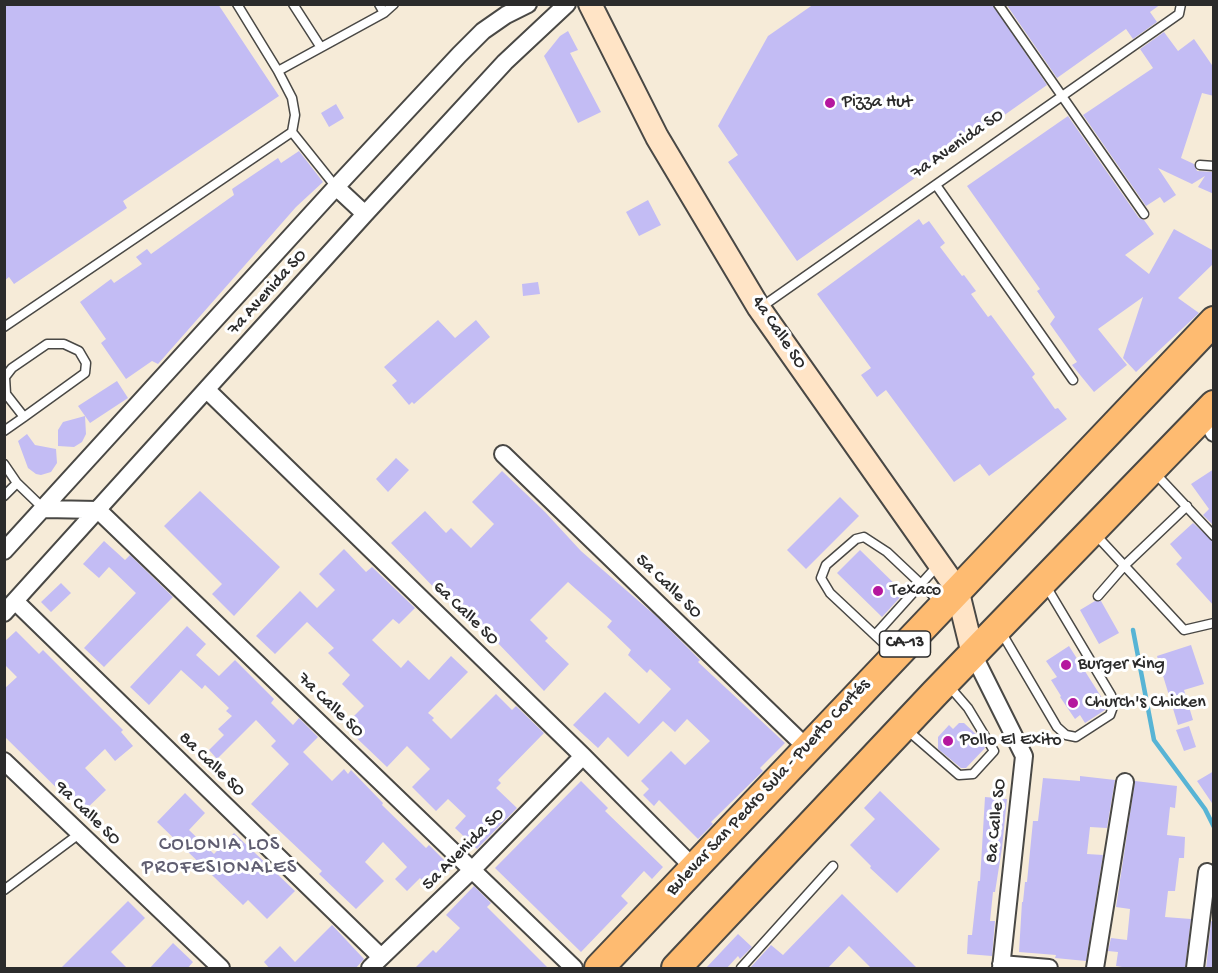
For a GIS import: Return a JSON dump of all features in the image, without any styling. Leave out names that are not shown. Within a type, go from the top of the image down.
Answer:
[{"type":"highway","name":"Bulevar San Pedro Sula - Puerto Cortés","points":[[599,969],[807,748],[885,645],[950,597],[1214,321]]},
{"type":"highway","points":[[676,969],[1043,581],[1152,469],[1210,418]]},
{"type":"street","name":"7a Avenida SO","points":[[4,551],[336,187],[483,31],[506,15],[528,4]]},
{"type":"street","name":"7a Avenida SO","points":[[10,607],[505,62],[567,4]]},
{"type":"street","name":"4a Calle SO","points":[[590,4],[657,137],[759,308],[939,564],[973,654]]},
{"type":"street","points":[[336,187],[365,214]]},
{"type":"street","name":"6a Calle SO","points":[[207,390],[583,756],[693,868]]},
{"type":"street","name":"5a Calle SO","points":[[503,454],[807,748]]},
{"type":"street","points":[[44,509],[98,510]]},
{"type":"street","name":"7a Calle SO","points":[[98,510],[574,969]]},
{"type":"street","name":"8a Calle SO","points":[[10,607],[376,963]]},
{"type":"street","name":"8a Calle SO","points":[[973,654],[1024,756],[1001,966]]},
{"type":"street","name":"5a Avenida SO","points":[[376,963],[472,870],[583,756]]},
{"type":"street","name":"9a Calle SO","points":[[4,761],[221,969]]},
{"type":"street","points":[[1095,969],[1125,782]]},
{"type":"street","points":[[1195,969],[1208,872]]},
{"type":"street","points":[[1001,966],[1049,969]]},
{"type":"lane","points":[[4,327],[292,132],[295,114],[292,98],[237,4]]},
{"type":"lane","points":[[293,4],[320,46]]},
{"type":"lane","points":[[278,71],[381,9],[394,4]]},
{"type":"lane","points":[[998,4],[1144,214]]},
{"type":"lane","name":"7a Avenida SO","points":[[759,308],[1063,96],[1180,9]]},
{"type":"lane","points":[[292,132],[336,187]]},
{"type":"lane","points":[[1200,165],[1214,166]]},
{"type":"lane","points":[[936,185],[1073,380]]},
{"type":"lane","points":[[4,431],[24,417],[86,373],[86,363],[79,351],[64,344],[46,344],[12,368],[5,377],[6,394],[24,417]]},
{"type":"lane","points":[[4,464],[17,483],[44,509]]},
{"type":"lane","points":[[1152,469],[1214,536]]},
{"type":"lane","points":[[4,496],[17,483]]},
{"type":"lane","points":[[1098,596],[1125,565],[1187,506]]},
{"type":"lane","points":[[1092,531],[1184,630],[1214,623]]},
{"type":"lane","points":[[939,564],[922,584],[885,645],[830,593],[821,578],[826,565],[856,539],[864,537],[887,552],[922,584],[950,597]]},
{"type":"lane","points":[[999,627],[1057,727],[1066,735],[1076,737],[1110,715],[1114,704],[1112,695],[1043,581]]},
{"type":"lane","points":[[903,727],[958,775],[974,774],[994,751],[968,708],[946,682]]},
{"type":"lane","points":[[4,890],[79,834]]},
{"type":"lane","points":[[741,969],[833,866]]},
{"type":"building","points":[[4,4],[218,4],[279,96],[123,201],[127,208],[14,284],[9,277],[4,281]]},
{"type":"building","points":[[814,4],[992,4],[1047,85],[797,261],[728,162],[738,155],[718,126],[768,36]]},
{"type":"building","points":[[1006,4],[1161,4],[1150,12],[1157,22],[1133,39],[1126,29],[1057,78]]},
{"type":"building","points":[[568,31],[578,50],[570,53],[601,112],[578,123],[544,56],[560,36]]},
{"type":"building","points":[[1164,32],[1178,51],[1194,39],[1214,68],[1214,96],[1202,93],[1181,158],[1194,164],[1197,171],[1214,172],[1214,194],[1198,187],[1205,176],[1192,184],[1158,168],[1176,195],[1164,203],[1160,197],[1146,206],[1083,115],[1153,68],[1140,49]]},
{"type":"building","points":[[336,104],[344,118],[329,127],[321,113]]},
{"type":"building","points":[[1068,116],[1139,218],[1144,220],[1154,234],[1125,255],[1149,274],[1174,229],[1214,251],[1214,263],[1178,298],[1199,313],[1136,372],[1123,358],[1143,297],[1098,329],[1127,365],[1094,392],[1072,365],[1077,362],[1050,324],[1055,317],[1037,291],[1040,289],[967,186]]},
{"type":"building","points":[[299,151],[323,182],[296,207],[158,364],[152,361],[126,379],[101,343],[106,339],[80,302],[111,279],[114,283],[142,264],[136,257],[147,249],[151,254],[234,195],[232,189],[278,158],[281,163]]},
{"type":"building","points":[[648,200],[661,225],[639,236],[626,212]]},
{"type":"building","points":[[919,219],[923,225],[929,221],[945,243],[940,247],[976,291],[971,294],[988,317],[991,315],[1035,374],[1032,377],[1055,409],[1058,408],[1067,419],[989,476],[980,464],[954,482],[886,390],[877,397],[861,375],[871,368],[817,294]]},
{"type":"building","points":[[538,282],[540,294],[523,296],[522,284]]},
{"type":"building","points":[[438,320],[455,338],[476,320],[490,337],[414,404],[412,402],[409,405],[392,385],[397,381],[384,367]]},
{"type":"building","points":[[117,381],[128,398],[90,423],[78,406]]},
{"type":"building","points":[[85,416],[86,434],[82,442],[74,447],[58,446],[58,430],[63,422]]},
{"type":"building","points":[[27,434],[35,445],[56,449],[57,463],[51,472],[41,475],[28,468],[18,441]]},
{"type":"building","points":[[396,458],[409,470],[388,492],[376,479]]},
{"type":"building","points":[[1214,469],[1214,526],[1203,515],[1209,509],[1191,484]]},
{"type":"building","points":[[502,471],[581,551],[657,617],[700,660],[698,662],[785,743],[760,768],[763,771],[711,822],[713,824],[698,839],[659,800],[654,806],[643,795],[649,789],[641,781],[671,751],[685,765],[710,741],[687,719],[675,732],[663,721],[628,757],[608,737],[598,748],[573,725],[605,692],[639,724],[671,689],[650,669],[647,673],[628,655],[631,650],[607,627],[612,621],[568,582],[530,620],[548,638],[545,641],[569,664],[544,691],[494,639],[492,641],[473,622],[470,625],[391,543],[425,511],[446,533],[451,528],[471,548],[494,524],[472,502]]},
{"type":"building","points":[[200,491],[280,567],[234,616],[212,594],[222,584],[164,526]]},
{"type":"building","points":[[840,497],[859,516],[806,569],[787,550]]},
{"type":"building","points":[[1193,523],[1214,542],[1214,606],[1176,564],[1182,558],[1170,544]]},
{"type":"building","points":[[104,541],[125,560],[130,555],[173,597],[104,667],[84,648],[136,593],[109,567],[99,578],[83,564]]},
{"type":"building","points":[[344,549],[366,572],[372,567],[415,608],[399,624],[393,619],[372,640],[401,668],[408,660],[429,680],[451,656],[468,672],[428,713],[451,739],[496,694],[512,710],[516,706],[544,733],[498,780],[501,783],[496,788],[517,808],[477,849],[455,828],[466,816],[448,799],[436,811],[412,787],[430,769],[407,746],[387,767],[344,726],[364,706],[342,684],[350,675],[328,653],[334,648],[307,622],[275,654],[256,636],[300,591],[317,608],[335,590],[319,574]]},
{"type":"building","points":[[860,550],[904,593],[882,617],[837,573]]},
{"type":"building","points":[[61,583],[71,593],[51,612],[41,602]]},
{"type":"building","points":[[1095,601],[1101,601],[1119,633],[1099,644],[1080,610]]},
{"type":"building","points":[[187,626],[206,644],[196,655],[219,676],[235,660],[274,699],[271,703],[293,725],[299,718],[318,737],[303,752],[332,781],[344,769],[348,774],[351,770],[383,803],[382,805],[426,848],[429,845],[452,868],[431,889],[420,878],[407,891],[395,879],[407,867],[383,842],[365,862],[384,881],[356,909],[319,874],[322,871],[251,804],[289,764],[271,746],[276,741],[256,720],[217,759],[209,750],[224,735],[218,729],[232,716],[226,711],[229,708],[205,685],[202,689],[181,670],[149,705],[130,687]]},
{"type":"building","points":[[16,631],[39,654],[43,650],[123,730],[121,732],[133,746],[115,761],[105,749],[85,768],[106,790],[82,813],[4,736],[4,689],[17,677],[4,664],[4,642]]},
{"type":"building","points":[[1191,645],[1204,684],[1184,690],[1193,720],[1178,725],[1157,656]]},
{"type":"building","points":[[1069,646],[1107,706],[1105,710],[1085,723],[1080,715],[1075,719],[1060,697],[1051,680],[1057,677],[1046,661]]},
{"type":"building","points":[[959,723],[964,723],[978,736],[985,748],[966,768],[961,768],[938,749],[938,737],[949,725],[953,729]]},
{"type":"building","points":[[1189,726],[1196,747],[1184,751],[1176,730]]},
{"type":"building","points":[[1214,771],[1214,806],[1197,781]]},
{"type":"building","points":[[1080,776],[1115,780],[1107,828],[1090,827],[1087,854],[1103,855],[1086,961],[1055,958],[1056,955],[1019,952],[1022,902],[1025,882],[1027,882],[1033,821],[1038,821],[1043,778],[1080,781]]},
{"type":"building","points":[[581,781],[608,808],[605,811],[663,867],[652,879],[644,871],[621,896],[628,903],[581,952],[495,868]]},
{"type":"building","points":[[1135,781],[1177,786],[1175,808],[1170,807],[1167,835],[1185,837],[1184,858],[1179,858],[1175,891],[1168,891],[1165,917],[1191,919],[1185,969],[1134,969],[1116,966],[1118,952],[1108,951],[1111,938],[1127,940],[1130,909],[1116,907]]},
{"type":"building","points":[[880,791],[940,849],[897,893],[870,868],[871,866],[850,845],[875,819],[864,808]]},
{"type":"building","points":[[185,793],[205,813],[189,830],[214,854],[234,833],[295,891],[267,919],[248,900],[243,905],[157,822]]},
{"type":"building","points":[[985,797],[1007,799],[1002,848],[990,921],[995,921],[992,956],[967,954],[968,935],[972,935],[978,881],[980,881]]},
{"type":"building","points":[[474,886],[491,903],[487,907],[549,969],[414,969],[433,950],[436,953],[460,928],[446,915]]},
{"type":"building","points":[[842,894],[918,969],[872,969],[849,946],[827,969],[749,969],[771,945],[783,955]]},
{"type":"building","points":[[128,901],[145,918],[111,952],[128,969],[60,969]]},
{"type":"building","points":[[1211,921],[1214,922],[1214,969],[1206,969]]},
{"type":"building","points":[[332,925],[364,959],[355,969],[270,969],[264,962],[280,946],[295,962]]},
{"type":"building","points":[[738,934],[752,947],[740,959],[738,956],[726,969],[705,969]]},
{"type":"building","points":[[173,943],[193,962],[187,969],[149,969]]},
{"type":"waterway","points":[[1133,630],[1154,740],[1205,809],[1214,827]]},
{"type":"place","name":"Pizza Hut","points":[[830,103]]},
{"type":"place","name":"Texaco","points":[[878,591]]},
{"type":"place","name":"Burger King","points":[[1066,665]]},
{"type":"place","name":"Church's Chicken","points":[[1073,703]]},
{"type":"place","name":"Pollo El Exito","points":[[948,741]]},
{"type":"district","name":"COLONIA LOS PROFESIONALES","points":[[220,858]]}]
